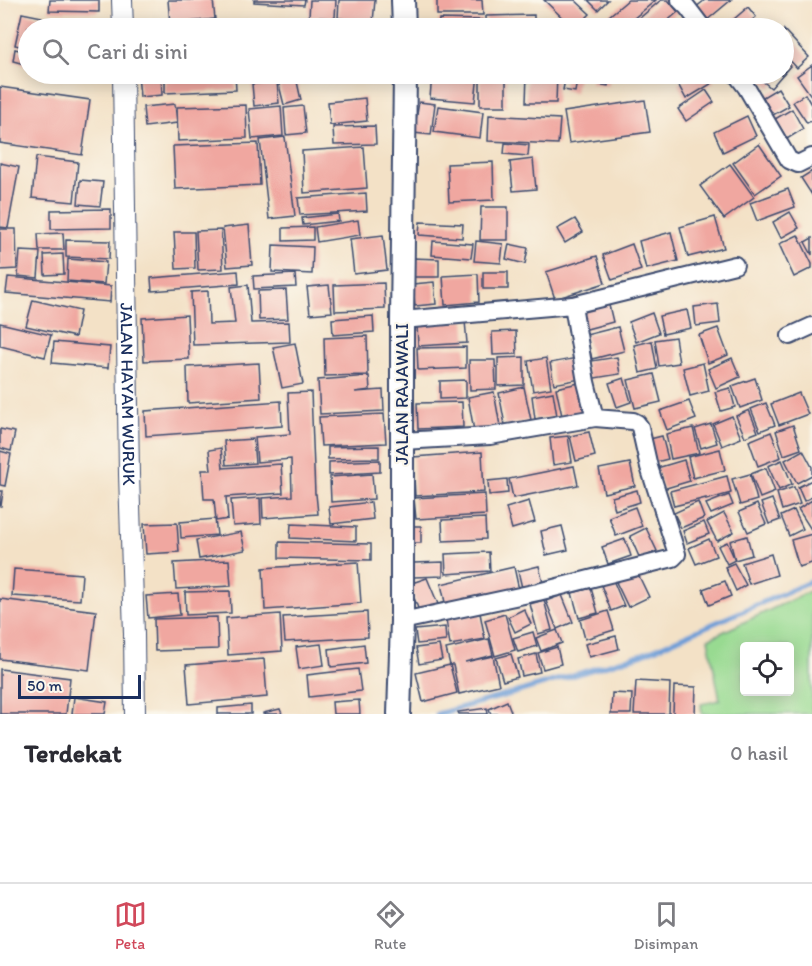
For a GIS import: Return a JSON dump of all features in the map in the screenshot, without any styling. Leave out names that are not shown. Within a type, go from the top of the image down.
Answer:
[{"type":"main road","points":[[403,0],[404,18]]},
{"type":"main road","name":"JALAN RAJAWALI","points":[[399,709],[402,621],[405,84]]},
{"type":"street","points":[[122,0],[123,18]]},
{"type":"street","points":[[688,2],[697,18]]},
{"type":"street","name":"JALAN HAYAM WURUK","points":[[123,84],[135,714]]},
{"type":"street","points":[[744,84],[789,160],[793,164],[798,164],[812,157]]},
{"type":"street","points":[[402,320],[573,305],[735,265]]},
{"type":"street","points":[[573,305],[586,382],[595,418]]},
{"type":"street","points":[[790,336],[812,327]]},
{"type":"street","points":[[402,441],[490,436],[595,418],[633,421],[640,427],[649,467],[677,554],[676,557],[538,592],[402,621]]},
{"type":"green space","points":[[812,590],[812,714],[702,714],[701,704],[720,700],[708,639]]},
{"type":"building","points":[[50,0],[99,0],[99,12],[49,11]]},
{"type":"building","points":[[168,0],[213,0],[215,18],[170,18]]},
{"type":"building","points":[[254,0],[305,0],[304,5],[254,2]]},
{"type":"building","points":[[310,0],[336,0],[335,18],[309,17]]},
{"type":"building","points":[[339,0],[375,0],[373,18],[338,18]]},
{"type":"building","points":[[437,0],[482,0],[483,15],[437,15]]},
{"type":"building","points":[[544,0],[575,0],[590,14],[586,18],[563,18]]},
{"type":"building","points":[[588,0],[608,0],[598,10]]},
{"type":"building","points":[[628,0],[656,0],[634,18],[611,18],[609,16]]},
{"type":"building","points":[[661,0],[668,0],[678,12],[671,18],[640,18]]},
{"type":"building","points":[[705,0],[731,0],[710,18],[703,18],[695,8]]},
{"type":"building","points":[[748,7],[756,17],[755,18],[735,18]]},
{"type":"building","points":[[22,13],[42,17],[42,18],[21,18]]},
{"type":"building","points":[[534,15],[534,18],[486,18],[486,16]]},
{"type":"building","points":[[794,41],[809,57],[797,68],[794,65]]},
{"type":"building","points":[[15,49],[18,50],[18,62],[13,61]]},
{"type":"building","points":[[812,65],[812,97],[797,76]]},
{"type":"building","points":[[139,84],[161,84],[162,95],[140,97]]},
{"type":"building","points":[[165,84],[236,84],[236,90],[165,93]]},
{"type":"building","points":[[252,84],[277,84],[279,103],[254,106]]},
{"type":"building","points":[[279,84],[298,84],[301,100],[284,105]]},
{"type":"building","points":[[431,84],[477,84],[475,102],[430,98]]},
{"type":"building","points":[[480,84],[506,84],[506,106],[480,106]]},
{"type":"building","points":[[527,84],[557,84],[556,103],[526,103]]},
{"type":"building","points":[[564,84],[576,84],[575,92],[563,90]]},
{"type":"building","points":[[678,84],[711,84],[686,99]]},
{"type":"building","points":[[0,87],[90,100],[82,155],[0,143]]},
{"type":"building","points":[[778,88],[789,106],[773,115],[763,97]]},
{"type":"building","points":[[706,90],[714,102],[686,121],[678,109]]},
{"type":"building","points":[[805,94],[812,106],[812,120],[807,123],[793,102]]},
{"type":"building","points":[[365,98],[367,121],[330,125],[328,102]]},
{"type":"building","points":[[645,100],[650,132],[569,143],[564,112]]},
{"type":"building","points":[[419,102],[435,104],[431,135],[414,133]]},
{"type":"building","points":[[175,104],[177,123],[145,127],[143,107]]},
{"type":"building","points":[[246,105],[247,138],[178,141],[177,107]]},
{"type":"building","points":[[281,106],[283,136],[252,139],[249,109]]},
{"type":"building","points":[[303,106],[306,133],[286,135],[284,108]]},
{"type":"building","points":[[438,106],[483,112],[480,138],[434,132]]},
{"type":"building","points":[[792,109],[803,129],[787,139],[775,119]]},
{"type":"building","points":[[489,115],[560,119],[558,144],[488,141]]},
{"type":"building","points":[[747,116],[756,136],[723,152],[714,132]]},
{"type":"building","points":[[375,126],[376,144],[334,145],[333,127]]},
{"type":"building","points":[[285,137],[295,216],[269,219],[260,140]]},
{"type":"building","points":[[258,143],[260,185],[175,189],[173,146]]},
{"type":"building","points":[[505,143],[529,145],[528,156],[504,154]]},
{"type":"building","points":[[759,144],[781,176],[755,194],[733,163]]},
{"type":"building","points":[[364,147],[367,188],[304,193],[302,151]]},
{"type":"building","points":[[36,157],[78,162],[74,202],[32,198]]},
{"type":"building","points":[[533,159],[536,189],[513,191],[510,162]]},
{"type":"building","points":[[493,162],[494,200],[449,202],[447,164]]},
{"type":"building","points":[[0,163],[19,167],[8,228],[0,227]]},
{"type":"building","points":[[730,164],[754,197],[724,219],[700,186]]},
{"type":"building","points":[[812,171],[812,195],[801,178]]},
{"type":"building","points":[[80,180],[103,182],[100,206],[78,204]]},
{"type":"building","points":[[788,189],[795,207],[757,221],[750,203]]},
{"type":"building","points":[[366,193],[367,211],[300,215],[298,198]]},
{"type":"building","points":[[481,207],[508,207],[508,240],[480,240]]},
{"type":"building","points":[[111,209],[111,228],[51,229],[51,210]]},
{"type":"building","points":[[790,212],[799,228],[781,238],[773,222]]},
{"type":"building","points":[[338,214],[339,221],[303,225],[302,218]]},
{"type":"building","points":[[715,217],[724,248],[688,257],[680,227]]},
{"type":"building","points":[[575,219],[583,232],[565,243],[557,229]]},
{"type":"building","points":[[358,220],[360,235],[317,242],[315,227]]},
{"type":"building","points":[[420,222],[463,224],[462,238],[419,235]]},
{"type":"building","points":[[249,225],[252,265],[227,267],[223,228]]},
{"type":"building","points":[[313,227],[313,240],[283,241],[283,228]]},
{"type":"building","points":[[0,229],[16,229],[17,269],[0,270]]},
{"type":"building","points":[[221,230],[223,269],[198,270],[196,231]]},
{"type":"building","points":[[174,232],[194,232],[195,268],[176,269]]},
{"type":"building","points":[[671,232],[678,261],[646,269],[639,241]]},
{"type":"building","points":[[63,233],[64,250],[39,250],[38,234]]},
{"type":"building","points":[[383,235],[387,270],[354,274],[350,239]]},
{"type":"building","points":[[798,235],[812,268],[794,277],[779,244]]},
{"type":"building","points":[[812,238],[812,255],[805,242]]},
{"type":"building","points":[[66,240],[110,241],[109,259],[66,257]]},
{"type":"building","points":[[433,241],[473,244],[471,258],[432,255]]},
{"type":"building","points":[[476,241],[503,244],[501,263],[474,261]]},
{"type":"building","points":[[509,244],[528,248],[525,264],[506,259]]},
{"type":"building","points":[[632,244],[641,270],[612,280],[603,255]]},
{"type":"building","points":[[273,245],[313,247],[312,274],[272,272]]},
{"type":"building","points":[[20,251],[40,252],[38,278],[18,276]]},
{"type":"building","points":[[63,254],[64,274],[45,275],[44,255]]},
{"type":"building","points":[[597,256],[605,283],[555,299],[546,272]]},
{"type":"building","points":[[411,258],[439,259],[439,277],[411,277]]},
{"type":"building","points":[[68,259],[106,262],[104,284],[67,281]]},
{"type":"building","points":[[238,271],[239,284],[152,291],[151,278]]},
{"type":"building","points":[[483,272],[508,272],[508,289],[483,289]]},
{"type":"building","points":[[295,274],[296,287],[254,289],[253,276]]},
{"type":"building","points":[[478,274],[479,302],[445,305],[443,276]]},
{"type":"building","points":[[8,277],[111,286],[110,302],[6,293]]},
{"type":"building","points":[[434,282],[436,304],[415,306],[413,284]]},
{"type":"building","points":[[384,283],[385,309],[335,311],[334,285]]},
{"type":"building","points":[[248,285],[251,323],[289,322],[290,342],[193,345],[191,292],[208,291],[209,324],[235,323],[231,287]]},
{"type":"building","points":[[329,285],[332,312],[310,314],[307,287]]},
{"type":"building","points":[[286,290],[288,319],[259,320],[258,291]]},
{"type":"building","points":[[33,300],[80,311],[75,337],[26,326]]},
{"type":"building","points":[[608,301],[613,322],[583,330],[577,308]]},
{"type":"building","points":[[718,304],[720,323],[696,326],[694,307]]},
{"type":"building","points":[[687,310],[691,328],[663,334],[659,316]]},
{"type":"building","points":[[652,313],[659,333],[636,342],[629,322]]},
{"type":"building","points":[[187,315],[189,359],[144,361],[142,318]]},
{"type":"building","points":[[373,316],[374,332],[333,335],[332,319]]},
{"type":"building","points":[[465,321],[467,343],[418,346],[417,324]]},
{"type":"building","points":[[0,323],[51,335],[45,357],[0,346]]},
{"type":"building","points":[[618,327],[624,351],[592,359],[586,335]]},
{"type":"building","points":[[718,328],[728,355],[708,363],[699,335]]},
{"type":"building","points":[[516,331],[517,354],[493,355],[492,332]]},
{"type":"building","points":[[367,336],[368,375],[325,376],[324,338]]},
{"type":"building","points":[[675,337],[679,363],[659,366],[655,340]]},
{"type":"building","points":[[652,341],[657,369],[640,373],[634,345]]},
{"type":"building","points":[[54,342],[110,347],[108,368],[52,363]]},
{"type":"building","points":[[295,343],[303,384],[282,388],[273,347]]},
{"type":"building","points":[[466,347],[466,368],[418,370],[417,348]]},
{"type":"building","points":[[524,357],[524,385],[498,386],[498,358]]},
{"type":"building","points":[[617,357],[620,374],[589,379],[585,362]]},
{"type":"building","points":[[546,358],[551,388],[533,391],[528,361]]},
{"type":"building","points":[[577,358],[581,379],[554,384],[550,363]]},
{"type":"building","points":[[732,358],[740,377],[716,388],[708,369]]},
{"type":"building","points":[[469,360],[495,360],[496,389],[470,390]]},
{"type":"building","points":[[259,363],[261,398],[188,403],[187,367]]},
{"type":"building","points":[[703,363],[709,391],[690,396],[683,368]]},
{"type":"building","points":[[654,374],[661,402],[635,408],[628,380]]},
{"type":"building","points":[[369,376],[370,390],[355,392],[383,390],[384,411],[320,414],[318,380]]},
{"type":"building","points":[[624,378],[631,402],[617,407],[609,383]]},
{"type":"building","points":[[755,378],[762,400],[740,408],[732,386]]},
{"type":"building","points":[[466,380],[466,398],[440,399],[440,381]]},
{"type":"building","points":[[579,383],[584,412],[562,416],[556,388]]},
{"type":"building","points":[[524,387],[531,420],[505,425],[499,393]]},
{"type":"building","points":[[730,388],[735,407],[721,411],[715,392]]},
{"type":"building","points":[[311,392],[315,494],[318,514],[263,518],[262,498],[292,496],[291,459],[257,462],[255,437],[290,434],[288,393]]},
{"type":"building","points":[[494,392],[500,426],[474,431],[468,397]]},
{"type":"building","points":[[553,392],[557,416],[535,419],[532,396]]},
{"type":"building","points":[[799,393],[808,414],[779,425],[771,404]]},
{"type":"building","points":[[281,401],[282,426],[146,436],[145,411]]},
{"type":"building","points":[[689,401],[696,419],[667,430],[660,411]]},
{"type":"building","points":[[462,402],[463,427],[418,429],[417,403]]},
{"type":"building","points":[[766,403],[775,425],[760,431],[751,409]]},
{"type":"building","points":[[749,410],[758,432],[745,437],[736,416]]},
{"type":"building","points":[[384,414],[386,443],[321,446],[319,417]]},
{"type":"building","points":[[732,416],[741,438],[722,446],[713,424]]},
{"type":"building","points":[[711,424],[717,443],[701,448],[695,429]]},
{"type":"building","points":[[793,425],[801,449],[784,455],[776,431]]},
{"type":"building","points":[[693,428],[699,453],[671,459],[666,434]]},
{"type":"building","points":[[0,429],[15,432],[11,451],[0,448]]},
{"type":"building","points":[[589,432],[595,456],[576,461],[570,436]]},
{"type":"building","points":[[771,432],[781,457],[758,466],[749,441]]},
{"type":"building","points":[[568,436],[572,462],[553,465],[550,438]]},
{"type":"building","points":[[662,436],[668,459],[652,463],[646,440]]},
{"type":"building","points":[[253,439],[255,463],[226,465],[224,441]]},
{"type":"building","points":[[379,446],[379,458],[328,459],[328,447]]},
{"type":"building","points":[[221,448],[223,468],[281,464],[283,493],[226,497],[228,519],[216,521],[214,499],[204,499],[202,470],[211,470],[209,450]]},
{"type":"building","points":[[720,449],[725,470],[693,478],[688,457]]},
{"type":"building","points":[[803,450],[812,467],[812,475],[797,483],[785,460]]},
{"type":"building","points":[[0,451],[11,454],[5,486],[0,485]]},
{"type":"building","points":[[482,452],[484,492],[415,496],[413,457]]},
{"type":"building","points":[[380,460],[380,472],[329,475],[329,462]]},
{"type":"building","points":[[684,460],[690,481],[663,489],[657,468]]},
{"type":"building","points":[[782,460],[792,484],[779,490],[768,466]]},
{"type":"building","points":[[630,463],[635,486],[604,493],[599,469]]},
{"type":"building","points":[[574,466],[578,485],[513,498],[509,479]]},
{"type":"building","points":[[766,468],[775,492],[760,498],[751,474]]},
{"type":"building","points":[[372,474],[374,499],[331,502],[330,477]]},
{"type":"building","points":[[750,474],[757,500],[740,505],[732,479]]},
{"type":"building","points":[[727,476],[731,493],[674,506],[670,491]]},
{"type":"building","points":[[507,479],[508,493],[489,495],[488,481]]},
{"type":"building","points":[[812,480],[812,497],[804,501],[798,487]]},
{"type":"building","points":[[794,487],[800,504],[782,510],[777,493]]},
{"type":"building","points":[[637,490],[640,502],[615,510],[612,497]]},
{"type":"building","points":[[0,491],[3,491],[1,506],[0,506]]},
{"type":"building","points":[[485,494],[486,515],[416,519],[414,498]]},
{"type":"building","points":[[729,495],[733,505],[711,514],[706,504]]},
{"type":"building","points":[[260,498],[261,524],[233,526],[231,500]]},
{"type":"building","points":[[772,499],[780,520],[769,524],[761,503]]},
{"type":"building","points":[[812,500],[812,531],[798,509]]},
{"type":"building","points":[[529,501],[535,522],[512,529],[506,508]]},
{"type":"building","points":[[371,502],[373,519],[331,524],[329,507]]},
{"type":"building","points":[[698,502],[704,518],[681,528],[674,513]]},
{"type":"building","points":[[757,504],[766,524],[748,532],[739,512]]},
{"type":"building","points":[[635,507],[642,526],[616,536],[609,517]]},
{"type":"building","points":[[794,510],[803,529],[789,536],[781,516]]},
{"type":"building","points":[[724,513],[734,532],[717,541],[707,522]]},
{"type":"building","points":[[485,518],[486,539],[443,541],[442,520]]},
{"type":"building","points":[[215,519],[217,535],[181,538],[180,522]]},
{"type":"building","points":[[704,522],[709,534],[687,543],[683,531]]},
{"type":"building","points":[[177,523],[179,552],[146,554],[144,524]]},
{"type":"building","points":[[291,524],[356,527],[356,541],[290,538]]},
{"type":"building","points":[[409,526],[421,526],[421,543],[410,543]]},
{"type":"building","points":[[562,526],[568,550],[546,555],[541,531]]},
{"type":"building","points":[[646,528],[657,551],[640,559],[630,536]]},
{"type":"building","points":[[241,532],[245,550],[199,559],[196,540]]},
{"type":"building","points":[[812,534],[812,563],[799,567],[791,540]]},
{"type":"building","points":[[747,536],[752,555],[735,560],[730,541]]},
{"type":"building","points":[[625,539],[631,556],[608,564],[602,547]]},
{"type":"building","points":[[709,539],[716,556],[696,564],[689,548]]},
{"type":"building","points":[[279,542],[371,544],[371,560],[279,558]]},
{"type":"building","points":[[727,542],[735,560],[727,564],[718,546]]},
{"type":"building","points":[[489,552],[490,571],[446,574],[445,554]]},
{"type":"building","points":[[771,554],[777,575],[749,584],[742,563]]},
{"type":"building","points":[[229,560],[231,586],[176,589],[174,563]]},
{"type":"building","points":[[358,562],[361,603],[265,610],[263,568]]},
{"type":"building","points":[[443,562],[443,576],[414,577],[414,563]]},
{"type":"building","points":[[734,563],[746,585],[736,591],[725,567]]},
{"type":"building","points":[[539,566],[543,583],[522,588],[518,571]]},
{"type":"building","points":[[514,567],[519,590],[446,607],[441,584]]},
{"type":"building","points":[[14,569],[82,574],[80,600],[12,596]]},
{"type":"building","points":[[637,572],[649,597],[628,607],[616,582]]},
{"type":"building","points":[[427,578],[438,604],[419,611],[409,584]]},
{"type":"building","points":[[613,580],[624,606],[611,611],[601,585]]},
{"type":"building","points":[[725,581],[731,596],[709,605],[703,589]]},
{"type":"building","points":[[591,588],[598,613],[579,618],[572,593]]},
{"type":"building","points":[[230,591],[231,613],[186,615],[185,592]]},
{"type":"building","points":[[178,594],[180,615],[148,618],[146,596]]},
{"type":"building","points":[[562,595],[573,622],[557,629],[546,601]]},
{"type":"building","points":[[0,599],[96,611],[89,670],[0,659]]},
{"type":"building","points":[[544,600],[552,630],[538,634],[530,604]]},
{"type":"building","points":[[524,609],[531,624],[515,632],[508,617]]},
{"type":"building","points":[[608,611],[614,630],[585,639],[580,620]]},
{"type":"building","points":[[367,612],[368,637],[285,642],[283,617]]},
{"type":"building","points":[[480,613],[485,639],[450,645],[446,619]]},
{"type":"building","points":[[280,614],[282,651],[228,655],[226,618]]},
{"type":"building","points":[[505,614],[515,650],[495,656],[485,620]]},
{"type":"building","points":[[217,617],[218,649],[155,651],[154,619]]},
{"type":"building","points":[[445,627],[446,641],[417,644],[415,630]]},
{"type":"building","points":[[557,630],[562,643],[541,651],[536,638]]},
{"type":"building","points":[[533,632],[537,646],[518,652],[513,638]]},
{"type":"building","points":[[616,636],[619,649],[589,657],[585,644]]},
{"type":"building","points":[[489,639],[493,655],[465,662],[493,656],[499,685],[459,694],[453,665],[450,665],[446,649]]},
{"type":"building","points":[[321,644],[324,665],[299,669],[296,647]]},
{"type":"building","points":[[364,644],[366,663],[331,667],[329,649]]},
{"type":"building","points":[[439,645],[442,660],[419,664],[416,648]]},
{"type":"building","points":[[557,647],[561,664],[543,669],[538,653]]},
{"type":"building","points":[[511,654],[518,677],[503,681],[496,658]]},
{"type":"building","points":[[536,654],[540,672],[522,676],[518,659]]},
{"type":"building","points":[[264,659],[267,697],[189,704],[186,665]]},
{"type":"building","points":[[450,665],[457,693],[423,702],[416,673]]},
{"type":"building","points":[[0,669],[70,678],[66,714],[0,714]]},
{"type":"building","points":[[358,669],[361,691],[309,697],[307,675]]},
{"type":"building","points":[[636,681],[670,683],[669,714],[634,714]]},
{"type":"building","points":[[674,686],[696,687],[695,714],[673,714]]},
{"type":"building","points":[[612,693],[632,694],[631,714],[611,714]]},
{"type":"building","points":[[74,697],[107,702],[105,714],[72,714]]},
{"type":"building","points":[[359,700],[360,714],[333,714],[332,702]]},
{"type":"building","points":[[507,701],[512,714],[491,714],[489,709]]},
{"type":"building","points":[[251,705],[251,714],[218,714],[218,708]]},
{"type":"building","points":[[487,708],[488,714],[459,714],[458,712]]},
{"type":"building","points":[[280,709],[282,714],[263,714],[263,713]]},
{"type":"waterway","points":[[437,714],[643,654],[812,581]]}]
